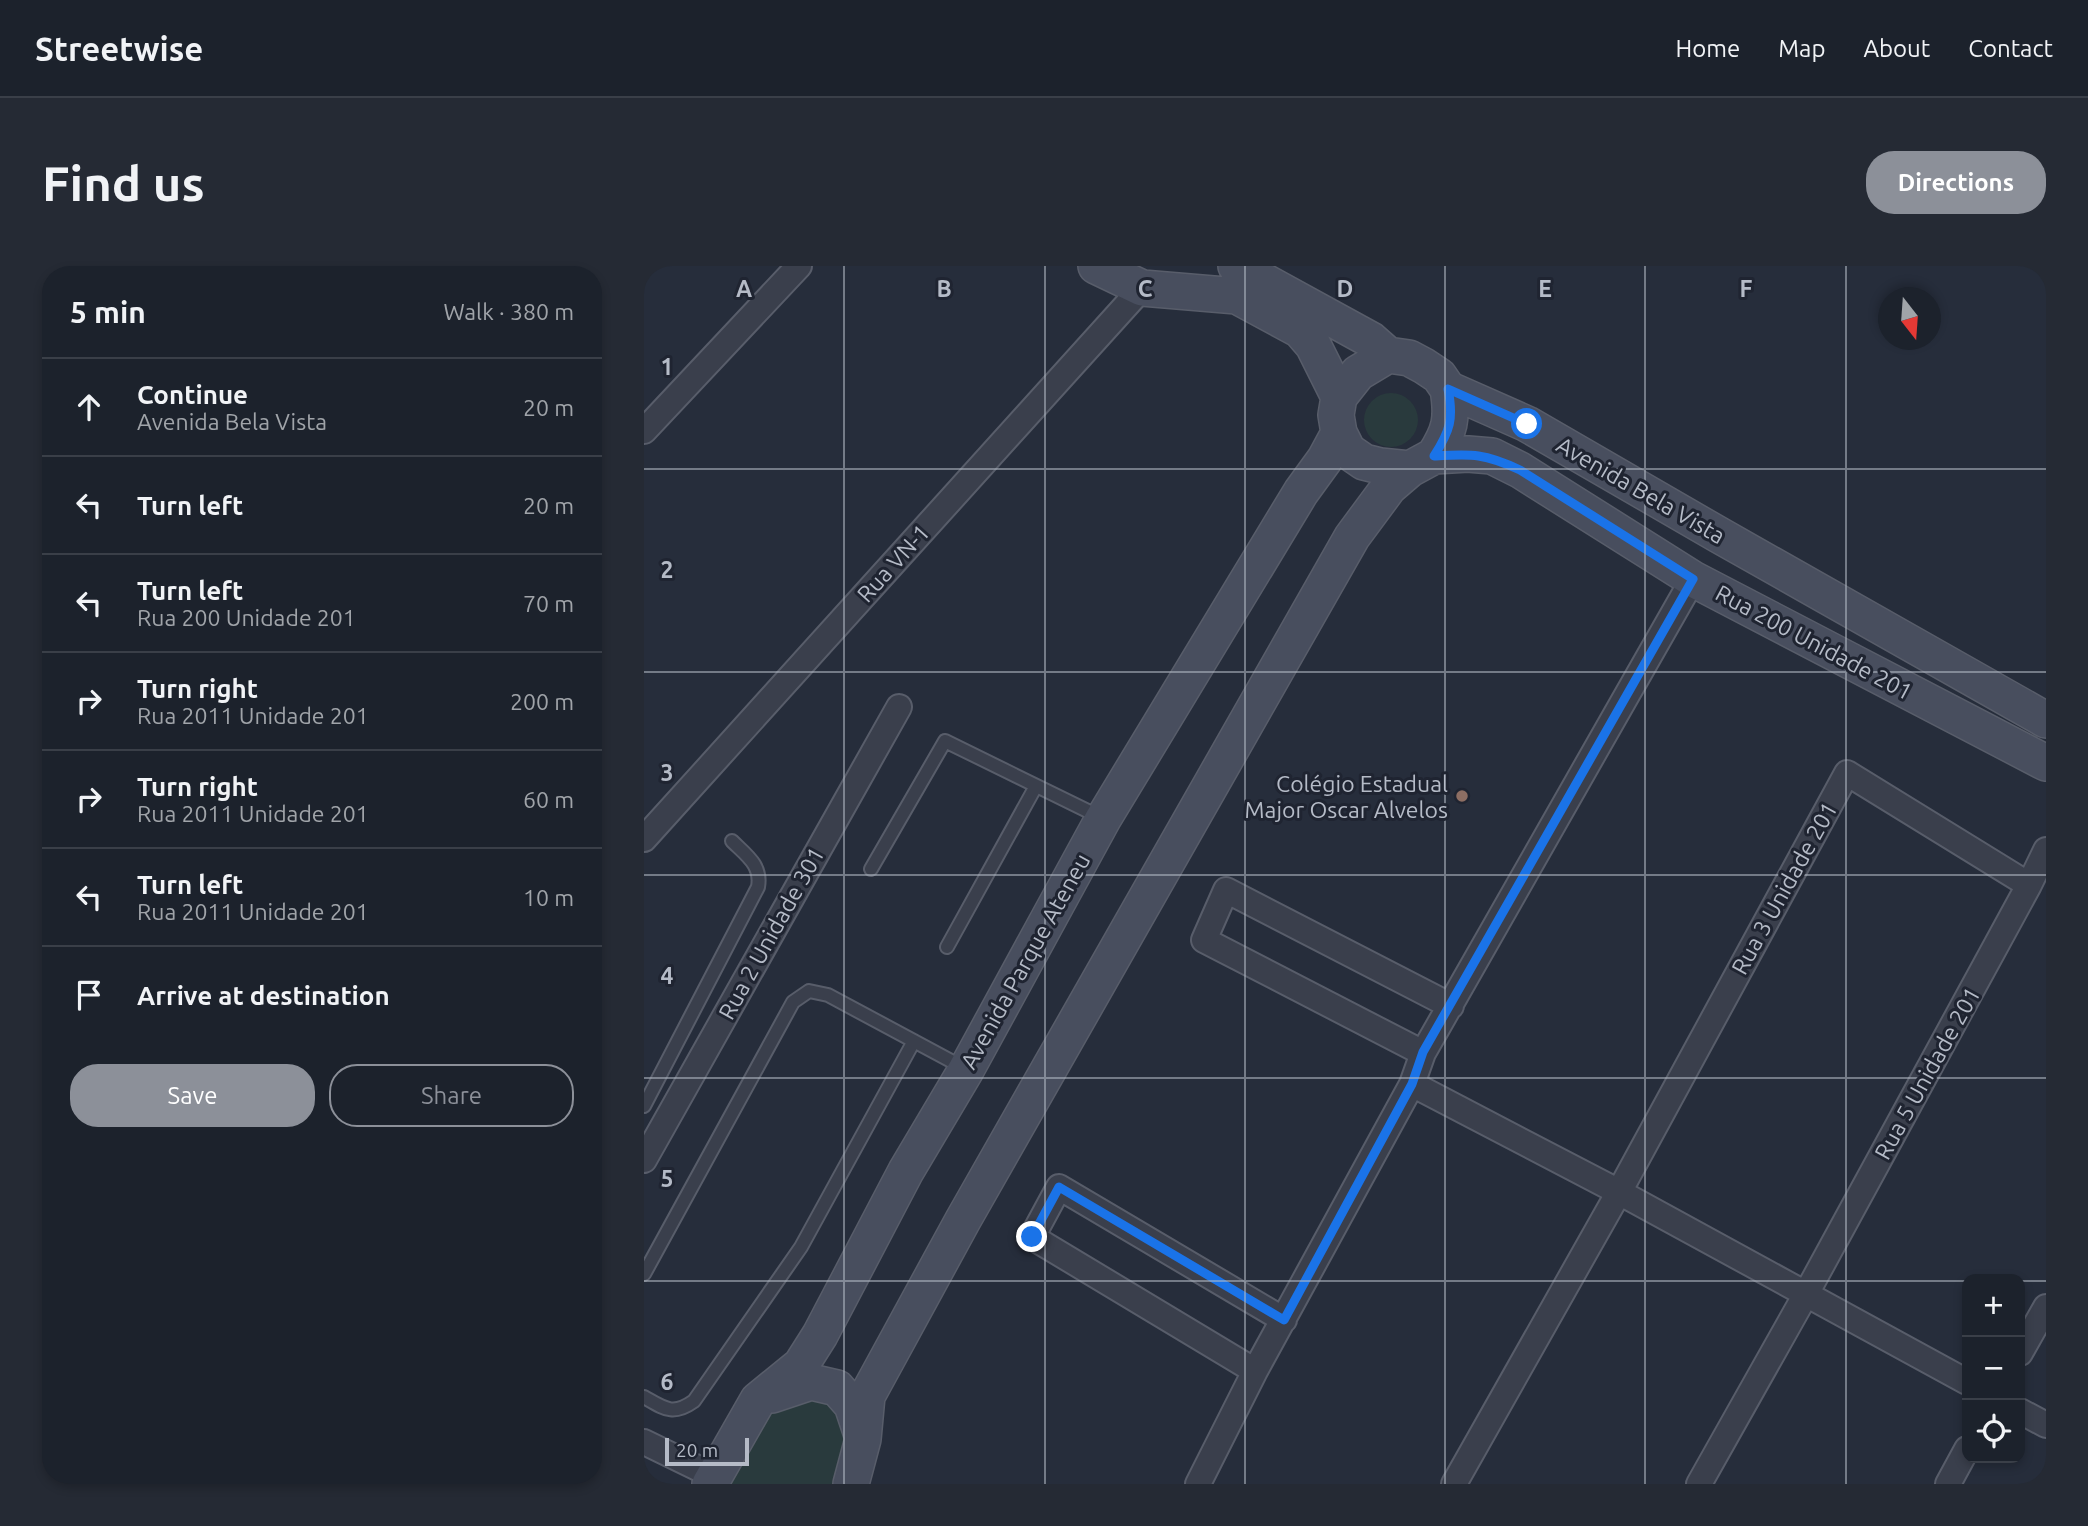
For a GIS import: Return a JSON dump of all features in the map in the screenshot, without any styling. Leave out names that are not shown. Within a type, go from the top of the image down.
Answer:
[{"type":"street","points":[[644,432],[799,266]]},
{"type":"street","name":"Avenida Bela Vista","points":[[1096,266],[1142,288],[1249,276],[1371,340],[1388,355],[1409,358],[1424,366],[1439,376],[1448,389],[1527,424],[2046,720]]},
{"type":"street","name":"Avenida Bela Vista","points":[[1249,276],[1260,307],[1306,336],[1313,345],[1339,397],[1336,415],[1339,433]]},
{"type":"street","name":"Rua VN-1","points":[[644,839],[1142,288]]},
{"type":"street","points":[[1339,397],[1359,373],[1388,355]]},
{"type":"street","points":[[851,1484],[863,1439],[867,1396],[963,1220],[1352,537],[1389,487],[1422,462],[1450,426],[1451,405],[1448,389]]},
{"type":"street","points":[[1339,433],[1348,451],[1364,462],[1380,466],[1422,462]]},
{"type":"street","name":"Avenida Parque Ateneu","points":[[712,1480],[758,1400],[801,1365],[820,1335],[906,1171],[966,1070],[1103,819],[1339,433]]},
{"type":"street","name":"Rua 200 Unidade 201","points":[[1422,462],[1468,454],[1492,457],[1520,470],[1693,579],[2046,763]]},
{"type":"street","points":[[1198,1484],[1255,1371],[1412,1084],[1423,1052],[1693,579]]},
{"type":"street","name":"Rua 2 Unidade 301","points":[[644,1160],[899,707]]},
{"type":"street","name":"Rua 3 Unidade 201","points":[[1454,1484],[1619,1192],[1847,773],[2029,885]]},
{"type":"street","name":"Rua 5 Unidade 201","points":[[1699,1484],[1806,1294],[2046,850]]},
{"type":"street","points":[[1423,1052],[1204,940],[1226,890],[1451,1006]]},
{"type":"street","points":[[1412,1084],[1619,1192],[1962,1379]]},
{"type":"street","points":[[1255,1371],[1032,1237],[1059,1187],[1284,1320]]},
{"type":"street","points":[[2025,1344],[2046,1307]]},
{"type":"street","points":[[758,1400],[811,1382],[837,1388],[852,1405],[863,1439]]},
{"type":"street","points":[[2025,1414],[2046,1425]]},
{"type":"street","points":[[644,1442],[712,1480]]},
{"type":"street","points":[[1948,1484],[1962,1458]]},
{"type":"lane","points":[[871,869],[945,741],[1103,819]]},
{"type":"lane","points":[[947,947],[1036,786]]},
{"type":"lane","points":[[644,1106],[758,887],[760,875],[753,862],[732,841]]},
{"type":"lane","points":[[644,1273],[793,1002],[809,991],[828,995],[966,1070]]},
{"type":"lane","points":[[644,1397],[667,1410],[682,1409],[694,1401],[801,1247],[914,1041]]},
{"type":"shaded area","points":[[1391,393],[1410,401],[1418,420],[1410,439],[1391,447],[1372,439],[1364,420],[1372,401]]},
{"type":"shaded area","points":[[775,1399],[833,1401],[854,1442],[832,1484],[722,1484]]},
{"type":"place","name":"Colégio Estadual Major Oscar Alvelos","points":[[1462,796]]},
{"type":"route","points":[[1032,1237],[1059,1187],[1284,1320],[1412,1084],[1423,1052],[1693,579],[1520,470],[1492,457],[1468,454],[1434,456],[1450,426],[1451,405],[1448,389],[1527,424]]}]
